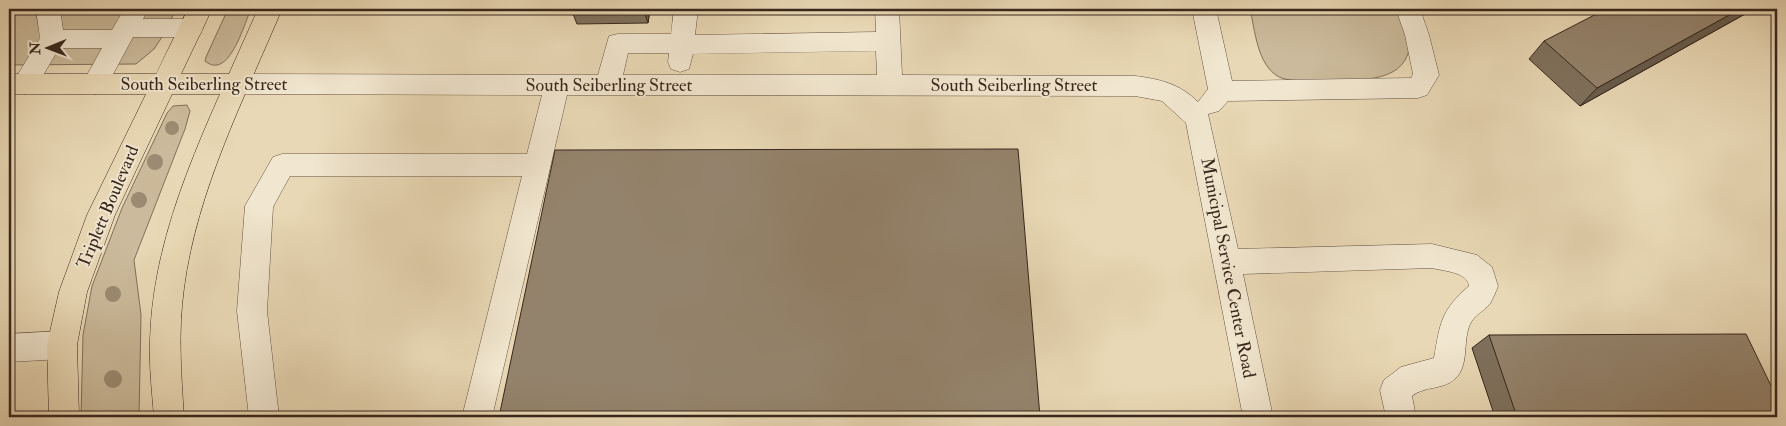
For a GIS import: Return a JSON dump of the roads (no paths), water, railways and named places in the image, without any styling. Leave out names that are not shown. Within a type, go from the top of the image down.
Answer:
[{"type":"main road","points":[[169,417],[165,330],[174,260],[193,188],[270,9]]},
{"type":"main road","name":"Triplett Boulevard","points":[[64,417],[62,345],[73,292],[101,215],[196,18]]},
{"type":"main road","name":"South Seiberling Street","points":[[17,84],[238,84]]},
{"type":"street","points":[[48,9],[52,39]]},
{"type":"street","points":[[677,85],[686,9]]},
{"type":"street","points":[[887,9],[890,85]]},
{"type":"street","points":[[1204,9],[1221,91]]},
{"type":"street","points":[[1198,119],[1221,91],[1418,88],[1426,75],[1417,35],[1408,9]]},
{"type":"street","points":[[17,84],[52,39],[127,25],[196,18]]},
{"type":"street","points":[[96,84],[127,25]]},
{"type":"street","points":[[608,85],[618,43],[888,41]]},
{"type":"street","points":[[814,85],[816,42]]},
{"type":"street","name":"South Seiberling Street","points":[[238,84],[1140,86],[1178,97],[1198,119]]},
{"type":"street","points":[[477,417],[557,85]]},
{"type":"street","name":"Municipal Service Center Road","points":[[1198,119],[1258,417]]},
{"type":"street","points":[[264,417],[252,311],[259,206],[282,165],[538,164]]},
{"type":"street","points":[[1227,262],[1432,256],[1467,264],[1476,270],[1482,276],[1484,286],[1479,295],[1462,310],[1454,325],[1448,364],[1443,370],[1431,375],[1412,377],[1395,390],[1401,417]]},
{"type":"street","points":[[9,348],[62,345]]}]
